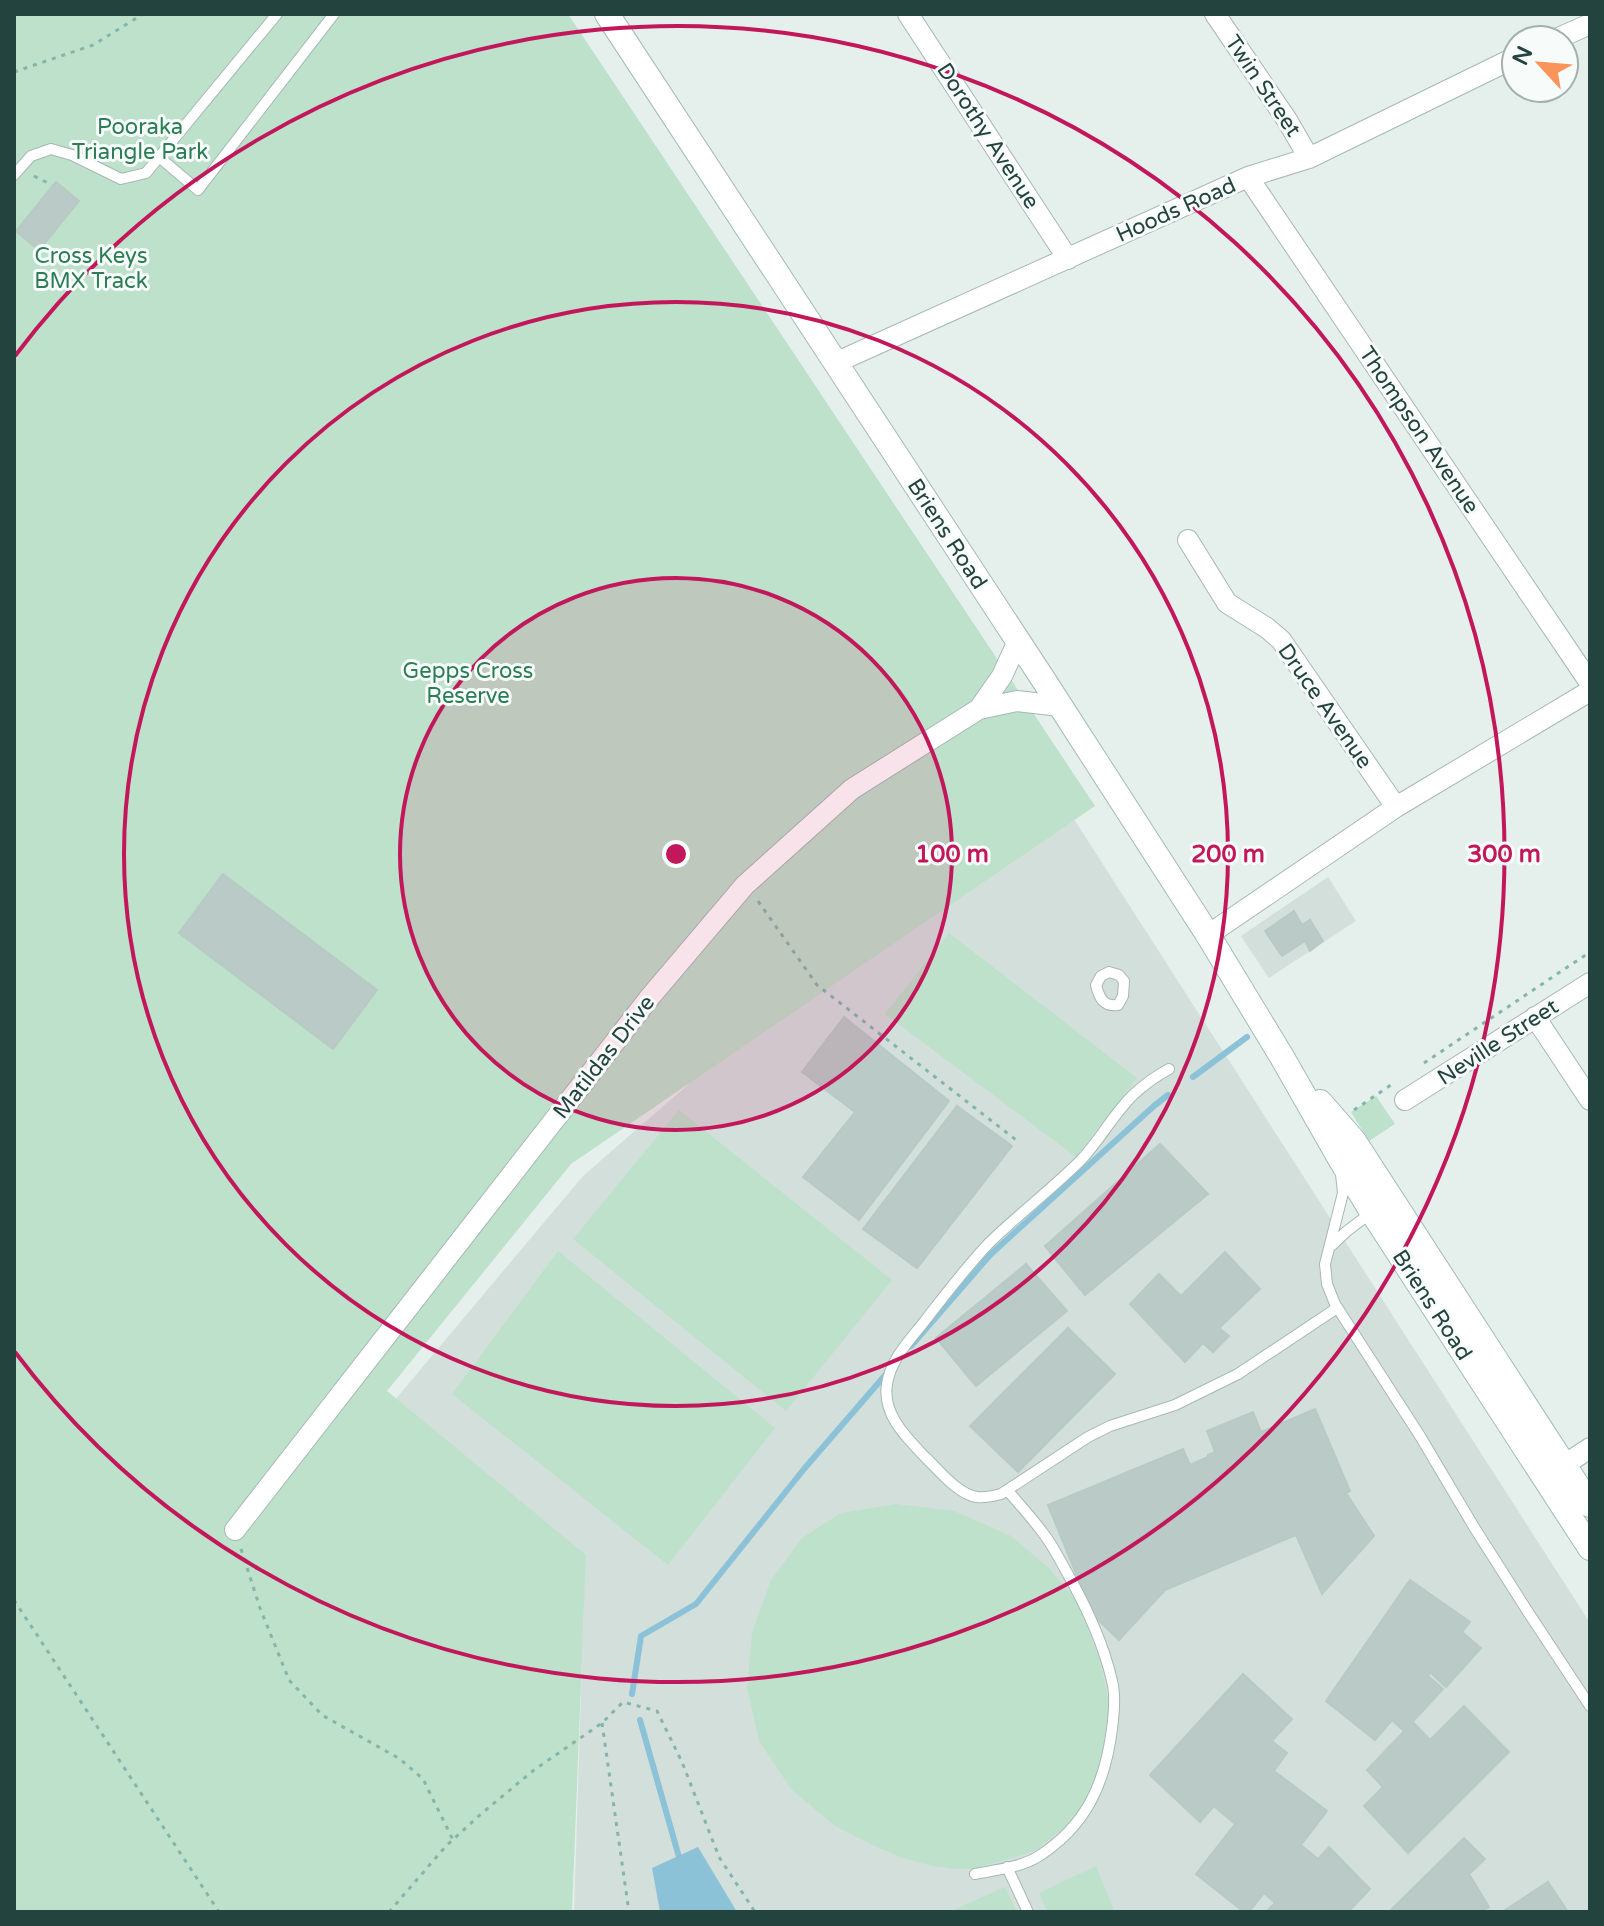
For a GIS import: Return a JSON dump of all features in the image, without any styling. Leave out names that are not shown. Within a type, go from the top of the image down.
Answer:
[{"type":"main road","name":"Briens Road","points":[[607,14],[1208,935],[1372,1212],[1554,1472],[1590,1505]]},
{"type":"main road","name":"Briens Road","points":[[1282,1057],[1354,1141],[1401,1213],[1554,1472],[1590,1548]]},
{"type":"street","name":"Dorothy Avenue","points":[[908,14],[1068,259]]},
{"type":"street","name":"Twin Street","points":[[1215,14],[1309,158]]},
{"type":"street","name":"Hoods Road","points":[[835,363],[1248,177],[1309,158],[1500,65]]},
{"type":"street","name":"Thompson Avenue","points":[[1248,177],[1590,683]]},
{"type":"street","name":"Druce Avenue","points":[[1188,540],[1227,603],[1281,640],[1396,807]]},
{"type":"street","points":[[979,709],[1002,676],[1018,641]]},
{"type":"street","points":[[1208,935],[1396,807],[1590,691]]},
{"type":"street","name":"Matildas Drive","points":[[235,1530],[650,997],[745,885],[852,789],[979,709],[1017,701],[1060,706]]},
{"type":"street","name":"Neville Street","points":[[1405,1100],[1590,983]]},
{"type":"street","points":[[1535,1017],[1590,1100]]},
{"type":"street","points":[[1554,1472],[1590,1448]]},
{"type":"lane","points":[[14,175],[31,156],[51,149],[72,155],[121,179],[146,173],[277,14]]},
{"type":"lane","points":[[159,157],[198,190],[334,14]]},
{"type":"lane","points":[[1169,1069],[1132,1096],[1087,1153],[964,1270],[900,1352],[886,1388],[889,1410],[895,1423],[952,1483],[975,1497],[1001,1494],[1088,1437],[1127,1420],[1175,1405],[1238,1374],[1337,1308]]},
{"type":"lane","points":[[1339,1157],[1343,1193],[1325,1264],[1327,1284],[1337,1308],[1590,1706]]},
{"type":"lane","points":[[1331,1246],[1372,1212],[1401,1213]]},
{"type":"lane","points":[[975,1874],[1037,1857],[1065,1836],[1089,1808],[1102,1780],[1114,1715],[1113,1684],[1086,1607],[1045,1534],[1008,1491]]},
{"type":"lane","points":[[1007,1867],[1028,1912]]},
{"type":"path","points":[[14,72],[93,45],[143,14]]},
{"type":"path","points":[[757,899],[817,985],[1020,1143]]},
{"type":"path","points":[[1414,1070],[1590,952]]},
{"type":"path","points":[[1351,1112],[1401,1079]]},
{"type":"path","points":[[235,1530],[260,1608],[289,1680],[322,1715],[400,1759],[423,1779],[453,1840]]},
{"type":"path","points":[[14,1600],[219,1912]]},
{"type":"path","points":[[389,1912],[453,1840],[534,1770],[602,1723],[623,1702],[657,1711],[682,1762],[719,1857],[755,1912]]},
{"type":"path","points":[[602,1723],[629,1912]]},
{"type":"shaded area","points":[[1045,774],[1590,1623],[1590,1912],[574,1912],[585,1564],[394,1401],[583,1176]]},
{"type":"shaded area","points":[[1328,877],[1356,921],[1269,978],[1241,936]]},
{"type":"green space","name":"Gepps Cross Reserve","points":[[14,14],[568,14],[1095,806],[571,1164],[387,1391],[586,1555],[572,1912],[14,1912]]},
{"type":"green space","points":[[949,933],[1137,1078],[1076,1157],[885,1014]]},
{"type":"green space","points":[[1376,1096],[1395,1124],[1369,1141],[1351,1112]]},
{"type":"green space","points":[[679,1110],[892,1280],[786,1411],[573,1239]]},
{"type":"green space","points":[[558,1251],[775,1428],[668,1565],[452,1394]]},
{"type":"green space","points":[[896,1504],[954,1511],[1011,1536],[1049,1568],[1079,1604],[1101,1664],[1110,1710],[1101,1770],[1071,1822],[1036,1850],[972,1869],[932,1866],[900,1857],[835,1826],[792,1790],[759,1741],[747,1687],[752,1633],[771,1580],[802,1538],[841,1513]]},
{"type":"green space","points":[[1096,1866],[1115,1912],[1047,1912],[1039,1893]]},
{"type":"green space","points":[[1005,1887],[1017,1912],[949,1912]]},
{"type":"water","points":[[698,1847],[737,1912],[660,1912],[652,1868]]},
{"type":"building","points":[[56,182],[79,201],[39,250],[16,231]]},
{"type":"building","points":[[223,874],[377,990],[333,1049],[179,933]]},
{"type":"building","points":[[1294,911],[1302,925],[1310,920],[1323,941],[1310,951],[1305,941],[1282,956],[1265,931]]},
{"type":"building","points":[[844,1017],[949,1101],[859,1220],[803,1177],[855,1112],[802,1072]]},
{"type":"building","points":[[957,1106],[1012,1146],[917,1268],[863,1229]]},
{"type":"building","points":[[1160,1144],[1208,1194],[1085,1295],[1045,1246]]},
{"type":"building","points":[[1225,1252],[1260,1289],[1219,1328],[1229,1336],[1213,1352],[1203,1343],[1185,1362],[1130,1304],[1159,1274],[1181,1296]]},
{"type":"building","points":[[1026,1264],[1067,1311],[976,1386],[936,1338]]},
{"type":"building","points":[[1068,1328],[1115,1374],[1018,1472],[970,1426]]},
{"type":"building","points":[[1315,1409],[1350,1491],[1346,1493],[1374,1536],[1322,1594],[1296,1535],[1165,1590],[1119,1640],[1093,1615],[1048,1505],[1183,1449],[1190,1465],[1208,1457],[1215,1452],[1207,1431],[1253,1412],[1261,1432]]},
{"type":"building","points":[[1410,1580],[1470,1622],[1462,1632],[1481,1648],[1446,1687],[1430,1672],[1428,1676],[1443,1689],[1404,1731],[1392,1720],[1375,1740],[1326,1701]]},
{"type":"building","points":[[1243,1674],[1292,1719],[1272,1741],[1287,1753],[1274,1771],[1327,1811],[1301,1845],[1318,1859],[1329,1847],[1370,1889],[1348,1912],[1266,1912],[1275,1903],[1264,1893],[1249,1912],[1244,1912],[1196,1874],[1235,1824],[1214,1806],[1200,1822],[1150,1775]]},
{"type":"building","points":[[1464,1706],[1509,1752],[1408,1853],[1364,1806],[1383,1787],[1367,1770],[1413,1722],[1430,1740]]},
{"type":"building","points":[[1464,1838],[1485,1859],[1469,1874],[1489,1907],[1481,1912],[1389,1912]]},
{"type":"building","points":[[1548,1882],[1568,1912],[1502,1912]]},
{"type":"waterway","points":[[1193,1077],[1247,1037]]},
{"type":"waterway","points":[[911,1346],[991,1254],[1168,1095]]},
{"type":"waterway","points":[[632,1694],[641,1636],[696,1604],[804,1469],[887,1373]]},
{"type":"waterway","points":[[640,1720],[679,1857]]},
{"type":"park label","name":"Pooraka Triangle Park","points":[[140,140]]},
{"type":"park label","name":"Cross Keys BMX Track","points":[[91,268]]}]
